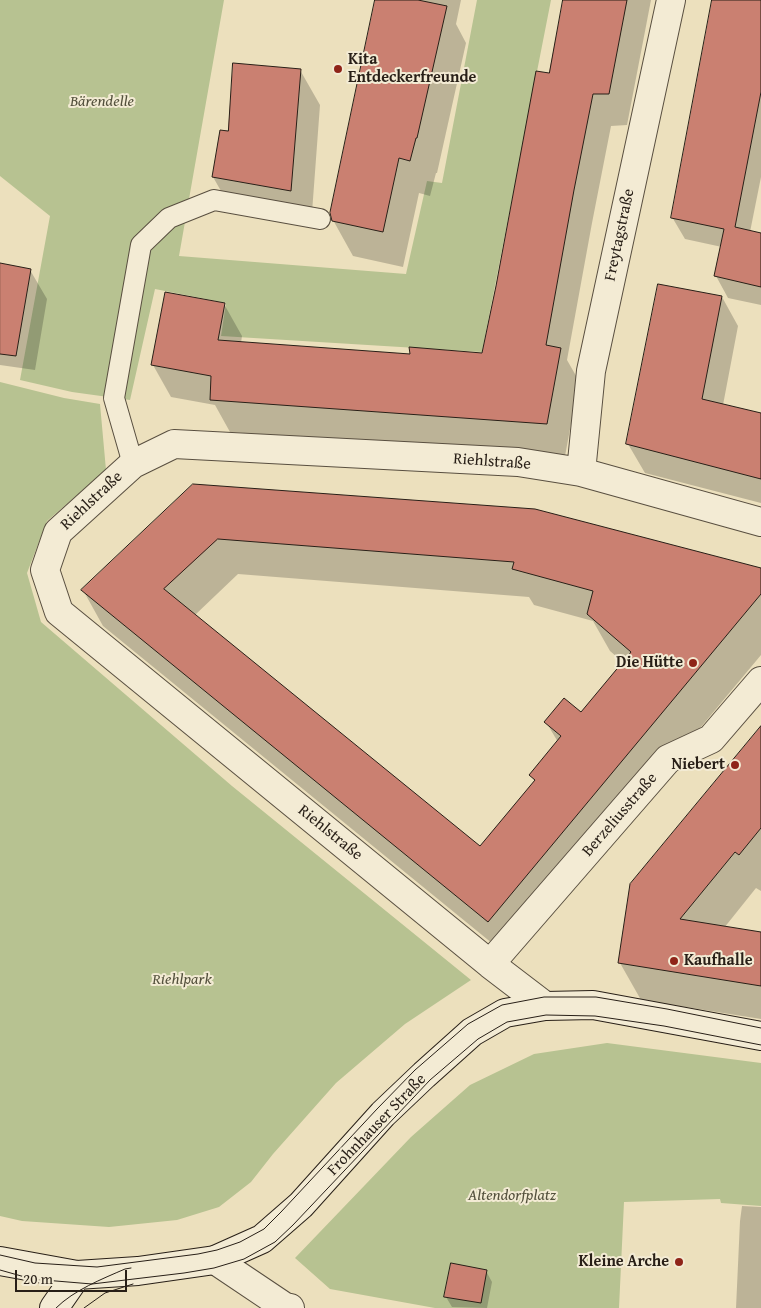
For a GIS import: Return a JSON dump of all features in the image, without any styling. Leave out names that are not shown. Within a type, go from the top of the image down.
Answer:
[{"type":"street","name":"Freytagstraße","points":[[581,472],[591,371],[671,0]]},
{"type":"street","name":"Riehlstraße","points":[[545,1006],[490,964],[59,612],[45,570],[58,532],[133,464],[174,444],[518,462],[581,472],[761,522]]},
{"type":"street","name":"Berzeliusstraße","points":[[490,964],[668,759],[711,739],[761,681]]},
{"type":"street","name":"Frohnhauser Straße","points":[[0,1261],[77,1276],[138,1271],[215,1260],[262,1239],[301,1205],[384,1114],[424,1075],[472,1032],[505,1013],[545,1006],[593,1005],[761,1036]]},
{"type":"street","points":[[215,1260],[285,1307],[290,1308]]},
{"type":"street","points":[[54,1308],[77,1276]]},
{"type":"lane","points":[[133,464],[114,398],[141,245],[169,218],[214,200],[320,218]]},
{"type":"green space","name":"Bärendelle","points":[[0,0],[224,0],[179,256],[406,274],[427,181],[442,183],[477,0],[551,0],[482,352],[221,336],[226,303],[155,289],[130,400],[72,392],[20,380],[50,216],[0,176]]},
{"type":"green space","name":"Riehlpark","points":[[0,382],[64,398],[100,404],[106,470],[47,521],[27,573],[41,622],[232,786],[471,980],[405,1024],[336,1083],[273,1154],[251,1182],[219,1207],[177,1220],[109,1227],[22,1221],[0,1216]]},
{"type":"green space","name":"Altendorfplatz","points":[[607,1043],[761,1063],[761,1206],[721,1203],[720,1199],[624,1202],[619,1308],[435,1308],[330,1289],[295,1258],[411,1137],[470,1085],[534,1054]]},
{"type":"building","points":[[375,0],[418,0],[447,6],[417,138],[410,161],[399,158],[383,232],[332,221],[330,213]]},
{"type":"building","points":[[563,0],[627,0],[609,94],[593,94],[574,190],[546,345],[561,348],[547,424],[210,400],[211,376],[151,365],[165,292],[225,303],[218,340],[410,354],[409,347],[482,353],[536,71],[549,73]]},
{"type":"building","points":[[712,0],[761,0],[761,92],[735,227],[761,233],[761,287],[714,276],[724,229],[671,218]]},
{"type":"building","points":[[233,63],[301,69],[291,191],[212,177],[220,130],[228,131]]},
{"type":"building","points":[[0,263],[31,269],[16,356],[0,354]]},
{"type":"building","points":[[658,284],[722,296],[702,399],[761,413],[761,479],[626,444]]},
{"type":"building","points":[[193,484],[535,509],[761,568],[761,594],[488,922],[81,590]],"holes":[[[218,539],[514,562],[512,569],[593,591],[587,614],[631,652],[581,712],[564,698],[544,722],[561,736],[529,775],[535,780],[480,846],[164,589]]]},
{"type":"building","points":[[761,726],[761,828],[739,855],[735,852],[680,919],[761,932],[761,986],[618,963],[630,884]]},
{"type":"building","points":[[451,1263],[487,1270],[481,1303],[444,1297]]},
{"type":"tram line","points":[[0,1255],[35,1263],[97,1267],[198,1254],[240,1242],[264,1229],[415,1070],[468,1024],[502,1005],[544,997],[596,997],[761,1028]]},
{"type":"tram line","points":[[0,1270],[32,1279],[92,1284],[184,1273],[214,1268],[244,1259],[275,1242],[293,1225],[430,1080],[478,1039],[507,1022],[546,1015],[595,1016],[664,1026],[761,1045]]},
{"type":"tram line","points":[[56,1308],[71,1296],[89,1286],[131,1268]]},
{"type":"tram line","points":[[84,1308],[105,1293],[133,1284]]},
{"type":"place","name":"Kita Entdeckerfreunde","points":[[338,69]]},
{"type":"place","name":"Die Hütte","points":[[693,663]]},
{"type":"place","name":"Niebert","points":[[735,765]]},
{"type":"place","name":"Kaufhalle","points":[[674,961]]},
{"type":"place","name":"Kleine Arche","points":[[679,1262]]}]
